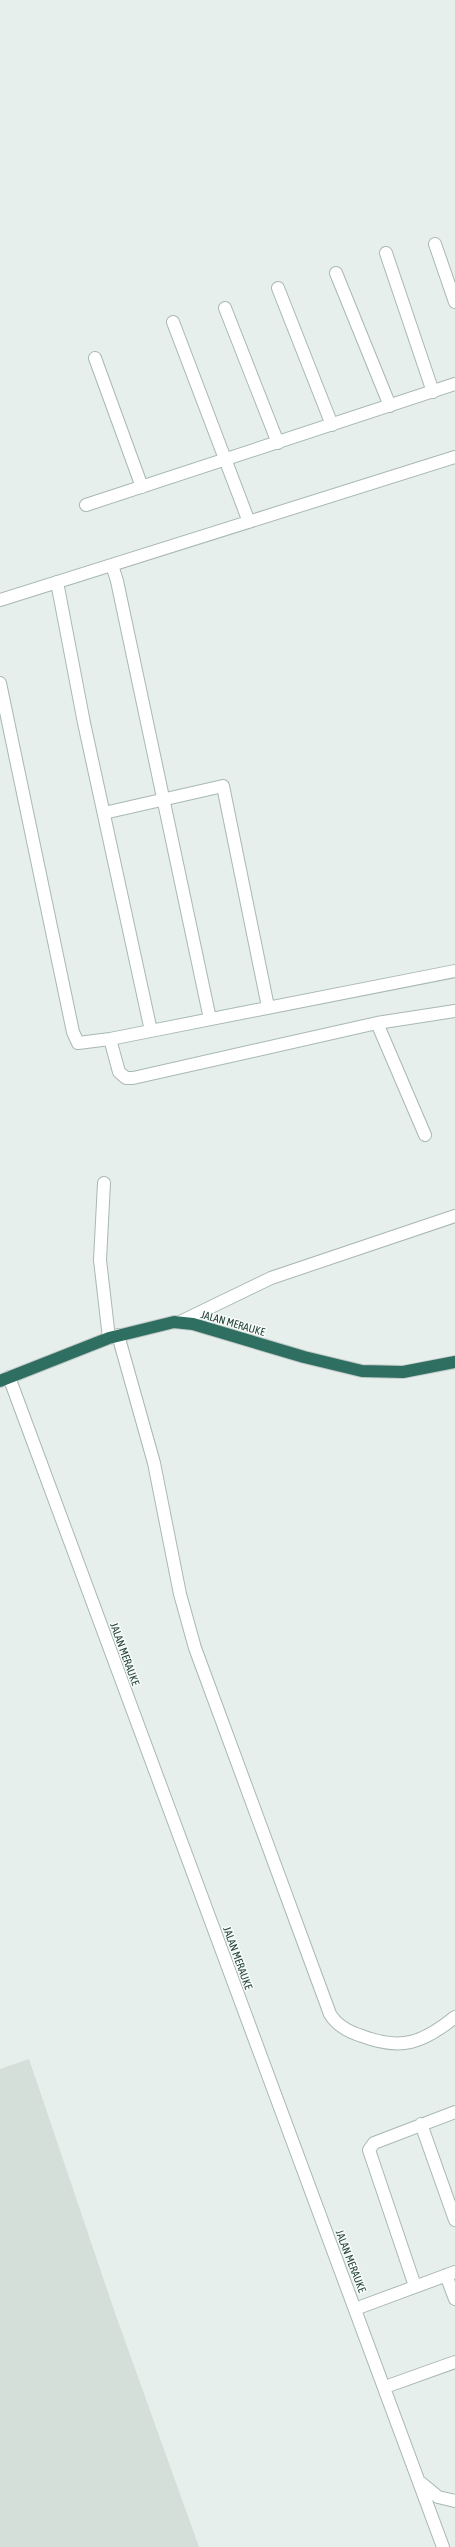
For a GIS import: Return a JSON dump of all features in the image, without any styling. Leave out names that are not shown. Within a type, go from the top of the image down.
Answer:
[{"type":"highway","name":"JALAN MERAUKE","points":[[5,1379],[114,1336],[155,1325],[180,1322],[362,1371],[402,1372],[455,1362]]},
{"type":"street","points":[[435,244],[455,302]]},
{"type":"street","points":[[386,253],[433,392]]},
{"type":"street","points":[[336,272],[390,406]]},
{"type":"street","points":[[278,288],[332,425]]},
{"type":"street","points":[[225,308],[278,443]]},
{"type":"street","points":[[174,322],[249,522]]},
{"type":"street","points":[[95,358],[142,487]]},
{"type":"street","points":[[86,505],[455,384]]},
{"type":"street","points":[[0,600],[455,457]]},
{"type":"street","points":[[112,565],[117,581],[210,1019]]},
{"type":"street","points":[[57,582],[104,813],[151,1031]]},
{"type":"street","points":[[0,683],[74,1037],[80,1043],[110,1039],[455,971]]},
{"type":"street","points":[[104,813],[223,786],[268,1007]]},
{"type":"street","points":[[110,1039],[119,1072],[126,1078],[133,1078],[377,1023],[455,1011]]},
{"type":"street","points":[[377,1023],[425,1136]]},
{"type":"street","points":[[104,1183],[100,1260],[114,1336],[154,1463],[180,1594],[195,1648],[330,2014],[338,2024],[350,2032],[376,2042],[398,2045],[419,2040],[455,2018]]},
{"type":"street","points":[[180,1322],[271,1278],[455,1216]]},
{"type":"street","name":"JALAN MERAUKE","points":[[5,1379],[444,2547]]},
{"type":"street","points":[[415,2286],[369,2150],[374,2143],[455,2112]]},
{"type":"street","points":[[421,2124],[455,2220]]},
{"type":"street","points":[[355,2309],[450,2274],[455,2299]]},
{"type":"street","points":[[385,2387],[455,2362]]},
{"type":"street","points":[[421,2483],[438,2497],[455,2501]]},
{"type":"shaded area","points":[[29,2059],[115,2313],[199,2547],[0,2547],[0,2069]]}]
